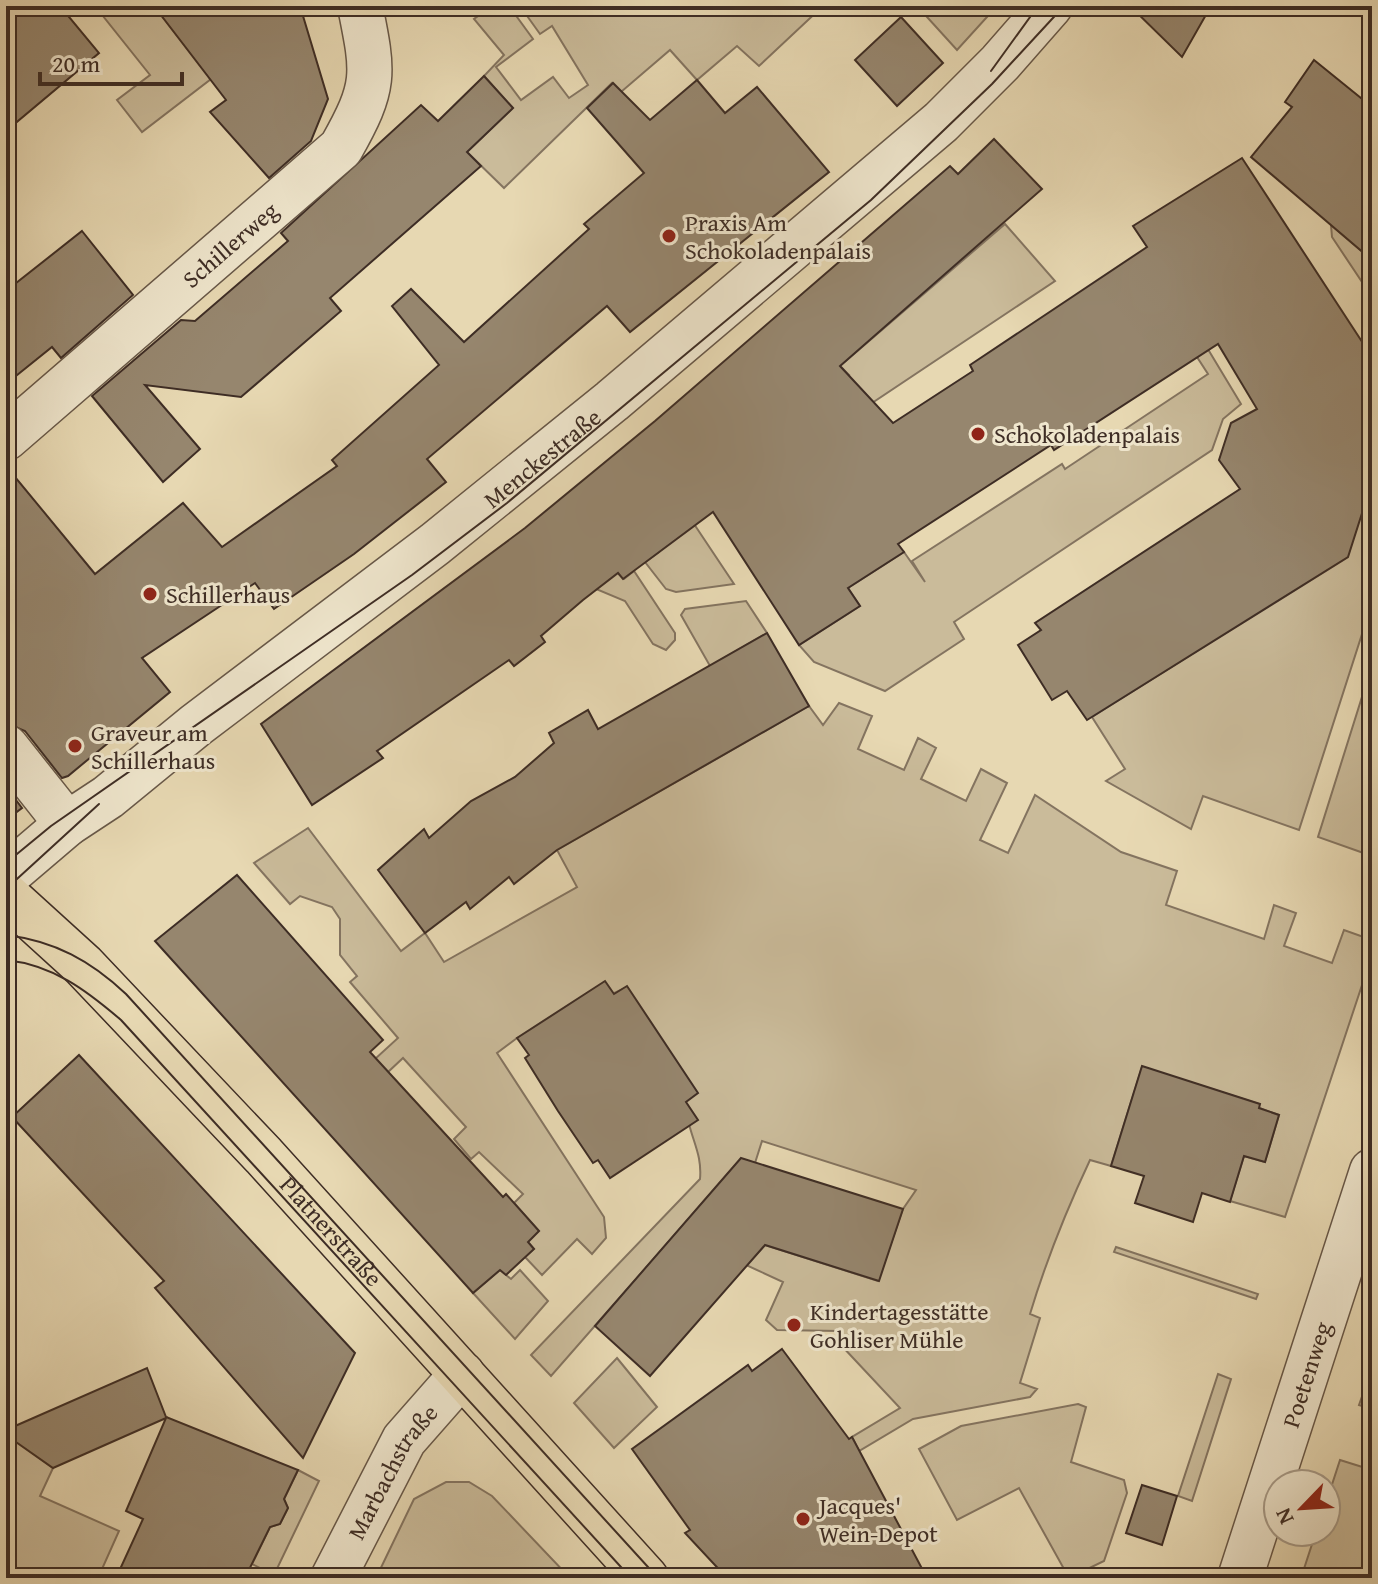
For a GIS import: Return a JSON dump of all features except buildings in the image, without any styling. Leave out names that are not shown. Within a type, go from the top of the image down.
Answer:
[{"type":"main road","name":"Platnerstraße","points":[[6,895],[83,965],[211,1100],[646,1578]]},
{"type":"street","name":"Schillerweg","points":[[6,438],[341,148],[363,108],[372,66],[360,6]]},
{"type":"street","name":"Menckestraße","points":[[6,876],[67,824],[108,797],[196,725],[417,559],[612,401],[941,122],[1000,63],[1050,6]]},
{"type":"street","points":[[6,747],[67,824]]},
{"type":"street","name":"Poetenweg","points":[[1240,1578],[1372,1171]]},
{"type":"street","name":"Marbachstraße","points":[[333,1578],[404,1440],[462,1374]]},
{"type":"shaded area","points":[[95,6],[154,6],[211,79],[142,132],[117,100],[150,75]]},
{"type":"shaded area","points":[[492,6],[509,6],[533,39],[496,67],[521,100],[553,77],[569,98],[588,85],[552,26],[540,34],[520,6],[823,6],[759,66],[737,46],[697,80],[670,50],[621,92],[612,83],[504,188],[467,152],[513,108],[484,76],[504,55],[474,19]]},
{"type":"shaded area","points":[[917,6],[997,6],[957,50]]},
{"type":"shaded area","points":[[1005,224],[1055,281],[827,433],[803,415],[849,375],[840,366]]},
{"type":"shaded area","points":[[1331,225],[1372,260],[1372,297],[1332,237]]},
{"type":"shaded area","points":[[1200,336],[1241,404],[1223,419],[1212,450],[954,622],[964,639],[885,691],[814,662],[799,645],[860,606],[848,588],[904,552],[925,582],[912,561],[1062,464],[1065,469],[1208,374],[1197,357]]},
{"type":"shaded area","points":[[1370,489],[1372,603],[1299,830],[1203,796],[1191,829],[1106,781],[1125,769],[1092,717],[1341,560]]},
{"type":"shaded area","points":[[688,515],[734,584],[676,592],[666,589],[645,562],[659,552]]},
{"type":"shaded area","points":[[616,571],[624,579],[634,571],[675,633],[675,640],[666,650],[653,644],[625,601],[596,589]]},
{"type":"shaded area","points":[[746,601],[767,633],[710,666],[681,615],[685,609]]},
{"type":"shaded area","points":[[1372,665],[1372,856],[1318,837]]},
{"type":"shaded area","points":[[839,703],[872,716],[858,749],[904,770],[918,738],[936,748],[921,779],[966,801],[981,769],[1007,783],[980,840],[1008,853],[1035,795],[1121,852],[1177,871],[1166,905],[1264,939],[1274,905],[1296,913],[1284,946],[1332,963],[1344,930],[1372,940],[1372,955],[1285,1217],[1230,1201],[1244,1156],[1265,1162],[1279,1115],[1259,1108],[1259,1104],[1142,1067],[1111,1166],[1090,1160],[1036,1294],[1030,1314],[1040,1318],[1020,1383],[1037,1389],[1030,1397],[913,1419],[859,1451],[852,1437],[900,1408],[840,1344],[839,1331],[777,1330],[766,1320],[783,1282],[746,1265],[765,1245],[878,1281],[903,1209],[916,1190],[762,1141],[755,1163],[741,1159],[551,1376],[531,1355],[700,1179],[700,1164],[684,1106],[662,1054],[627,987],[517,1038],[497,1053],[604,1217],[606,1238],[592,1254],[577,1239],[542,1275],[525,1257],[534,1249],[528,1242],[539,1231],[514,1203],[523,1194],[479,1152],[471,1159],[454,1139],[466,1127],[403,1058],[388,1072],[375,1059],[398,1038],[350,982],[357,976],[340,955],[340,919],[332,907],[300,896],[290,904],[254,863],[308,828],[401,951],[425,933],[444,962],[577,887],[557,850],[809,706],[823,725]]},
{"type":"shaded area","points":[[1116,1247],[1258,1294],[1256,1299],[1114,1252]]},
{"type":"shaded area","points":[[500,1270],[511,1279],[520,1270],[548,1301],[515,1339],[473,1293]]},
{"type":"shaded area","points":[[617,1358],[657,1407],[614,1448],[574,1403]]},
{"type":"shaded area","points":[[1372,1368],[1372,1409],[1359,1405]]},
{"type":"shaded area","points":[[1218,1374],[1231,1379],[1192,1501],[1178,1496]]},
{"type":"shaded area","points":[[1078,1404],[1086,1407],[1071,1462],[1124,1480],[1127,1493],[1104,1561],[1069,1578],[1019,1488],[957,1520],[919,1449],[961,1426]]},
{"type":"shaded area","points":[[6,1434],[53,1468],[40,1496],[119,1531],[98,1578],[6,1578]]},
{"type":"shaded area","points":[[1340,1460],[1372,1470],[1372,1578],[1301,1578],[1311,1548],[1342,1548],[1342,1468],[1337,1468]]},
{"type":"shaded area","points":[[298,1470],[319,1481],[274,1575],[252,1564],[270,1527],[280,1524],[288,1508],[284,1499]]},
{"type":"shaded area","points":[[446,1482],[469,1482],[492,1496],[570,1578],[376,1578],[414,1499]]},
{"type":"tram line","points":[[991,71],[1038,6]]},
{"type":"tram line","points":[[6,863],[51,826],[412,575],[507,503],[871,200],[992,84],[1064,6]]},
{"type":"tram line","points":[[6,889],[99,804]]},
{"type":"tram line","points":[[6,935],[40,942],[71,954],[126,994],[658,1578]]},
{"type":"tram line","points":[[6,960],[54,973],[121,1020],[631,1578]]},
{"type":"place","name":"Praxis Am Schokoladenpalais","points":[[669,236]]},
{"type":"place","name":"Schokoladenpalais","points":[[978,434]]},
{"type":"place","name":"Schillerhaus","points":[[150,594]]},
{"type":"place","name":"Graveur am Schillerhaus","points":[[75,746]]},
{"type":"place","name":"Kindertagesstätte Gohliser Mühle","points":[[794,1325]]},
{"type":"place","name":"Jacques' Wein-Depot","points":[[803,1519]]}]
